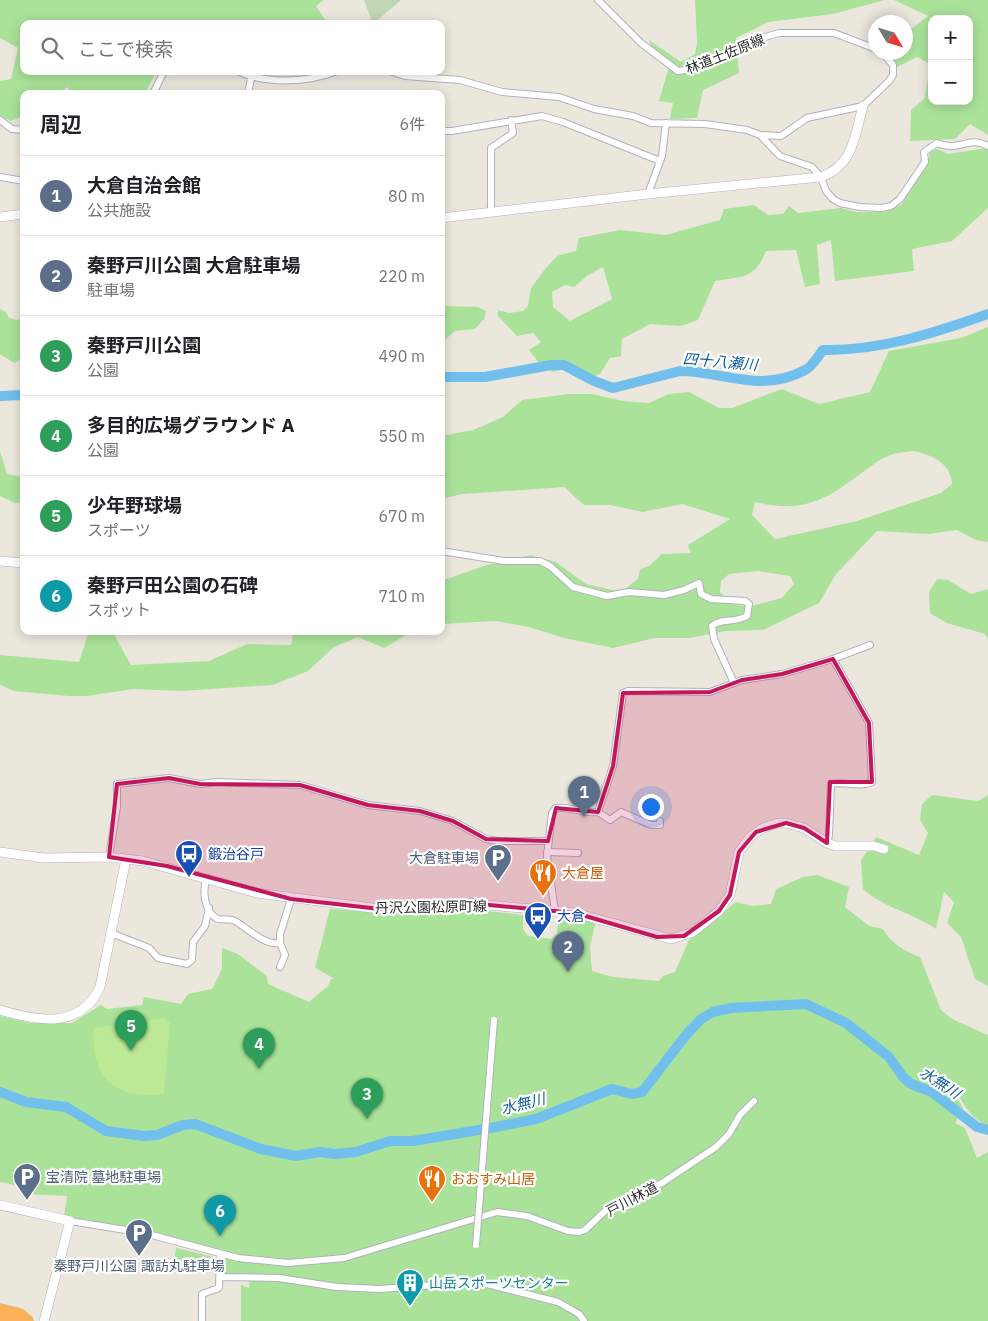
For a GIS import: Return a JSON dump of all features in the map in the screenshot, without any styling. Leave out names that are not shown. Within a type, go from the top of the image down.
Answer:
[{"type":"highway","points":[[0,1309],[20,1314],[28,1321]]},
{"type":"highway","points":[[1,1321],[7,1318],[16,1321]]},
{"type":"main road","points":[[445,218],[648,194],[821,177],[835,172],[844,163],[863,106]]},
{"type":"main road","points":[[0,217],[20,214]]},
{"type":"main road","points":[[0,561],[20,563]]},
{"type":"main road","name":"丹沢公園松原町線","points":[[0,852],[44,858],[109,856],[167,866],[258,893],[291,899],[387,910],[440,908],[468,903],[555,911],[595,918],[657,937],[671,939],[684,936],[719,912],[725,904],[732,886],[739,852],[756,832],[771,824],[786,823],[804,828],[827,843],[836,846],[874,846],[884,849]]},
{"type":"main road","points":[[0,1010],[62,1019],[84,1011],[100,987],[126,859]]},
{"type":"main road","points":[[0,1205],[70,1221],[44,1321]]},
{"type":"street","name":"林道土佐原線","points":[[598,0],[641,43],[678,71],[693,69],[758,39],[779,33],[834,33],[868,46]]},
{"type":"street","points":[[402,75],[460,80],[502,92],[560,97],[594,109],[633,116],[651,123],[706,124],[746,130],[760,135],[781,136],[807,118],[863,106],[893,75],[890,60]]},
{"type":"street","points":[[155,90],[162,75]]},
{"type":"street","points":[[245,75],[251,78],[308,80],[324,75]]},
{"type":"street","points":[[249,90],[251,78]]},
{"type":"street","points":[[445,131],[532,116],[553,118],[660,161]]},
{"type":"street","points":[[0,120],[12,129],[20,130]]},
{"type":"street","points":[[491,213],[491,148],[513,134],[511,120]]},
{"type":"street","points":[[648,194],[660,161],[666,123]]},
{"type":"street","points":[[760,135],[780,156],[808,166],[821,177],[829,195],[840,203],[881,208],[891,206],[900,199],[925,162],[924,152],[927,148],[937,143],[949,148],[974,142],[988,146]]},
{"type":"street","points":[[0,176],[20,180]]},
{"type":"street","points":[[445,552],[504,561],[540,561],[550,566],[573,587],[607,596],[629,592],[664,595],[698,584],[702,594],[711,600],[745,601],[749,604],[747,616],[741,620],[716,623],[712,626],[714,639],[734,683]]},
{"type":"street","points":[[598,812],[613,766],[623,693],[628,690],[710,692],[734,683],[782,674],[833,659],[870,645]]},
{"type":"street","points":[[827,843],[829,836],[831,784],[838,782],[867,785],[872,782],[873,773],[869,723],[833,659]]},
{"type":"street","points":[[109,856],[118,807],[117,784],[170,778],[200,784],[217,782],[300,785],[368,805],[420,810],[454,821],[486,839],[548,841]]},
{"type":"street","points":[[555,911],[548,841],[552,813],[556,808],[563,807],[589,813],[598,812],[610,820],[620,812],[651,825],[660,825],[660,821]]},
{"type":"street","points":[[548,852],[578,853]]},
{"type":"street","points":[[207,878],[204,894],[209,908],[218,920],[232,919],[250,932],[271,943],[280,943]]},
{"type":"street","points":[[280,967],[285,955],[280,943],[280,934],[291,899]]},
{"type":"street","points":[[111,933],[149,948],[158,958],[187,964],[192,960],[193,942],[205,926],[209,908]]},
{"type":"street","points":[[476,1247],[494,1020]]},
{"type":"street","name":"戸川林道","points":[[70,1221],[144,1233],[238,1258],[288,1263],[344,1258],[486,1215],[508,1212],[526,1216],[568,1231],[585,1230],[605,1211],[662,1183],[716,1147],[729,1134],[740,1115],[754,1101]]},
{"type":"street","points":[[202,1321],[202,1294],[219,1288],[220,1254]]},
{"type":"street","points":[[220,1277],[279,1278],[337,1287],[379,1289],[479,1282],[558,1302],[579,1314],[584,1321]]},
{"type":"highlighted area","points":[[833,659],[869,723],[872,782],[830,782],[827,843],[804,828],[786,823],[756,832],[739,852],[730,895],[719,911],[684,936],[657,937],[575,913],[468,903],[380,909],[291,899],[167,866],[109,857],[117,784],[169,778],[200,784],[300,785],[368,805],[420,811],[453,821],[486,839],[548,841],[556,808],[598,812],[613,766],[623,693],[710,692],[742,680],[782,674]]},
{"type":"green space","points":[[0,0],[324,0],[316,6],[325,20],[20,20],[20,75],[155,75],[147,90],[70,90],[67,87],[63,90],[20,90],[20,118],[11,121],[0,116],[0,81],[11,79],[18,48],[0,38]]},
{"type":"green space","points":[[364,0],[401,0],[378,20],[372,20]]},
{"type":"green space","points":[[695,0],[885,0],[833,14],[768,22],[736,38],[739,73],[703,90],[697,118],[670,119],[673,103],[659,101],[668,70],[673,67],[651,46],[649,40],[681,62],[695,54],[697,43]]},
{"type":"green space","points":[[894,0],[988,0],[988,135],[970,124],[955,139],[910,141],[911,110],[925,98],[928,78],[928,105],[973,105],[973,15],[928,16]]},
{"type":"green space","points":[[928,16],[928,63],[917,57],[913,59],[913,28]]},
{"type":"green space","points":[[892,60],[911,60],[897,67]]},
{"type":"green space","points":[[937,149],[948,154],[988,149],[988,208],[952,241],[912,249],[914,271],[835,281],[831,240],[817,245],[820,284],[805,287],[796,250],[766,251],[762,260],[752,272],[740,277],[715,281],[698,320],[681,326],[650,324],[622,339],[621,356],[610,358],[600,374],[585,381],[578,378],[575,367],[570,364],[561,370],[553,372],[540,364],[529,350],[541,342],[533,333],[517,336],[498,316],[498,310],[509,313],[523,311],[528,306],[531,288],[545,269],[557,256],[576,251],[579,238],[620,230],[666,235],[720,220],[724,209],[754,205],[768,215],[783,214],[789,206],[798,213],[841,208],[856,212],[885,212],[901,205],[929,161],[930,152]],"holes":[[[603,267],[612,299],[570,321],[553,307],[552,292],[565,285],[574,287],[587,276]]]},
{"type":"green space","points":[[445,306],[478,307],[486,311],[484,319],[475,329],[455,331],[445,340]]},
{"type":"green space","points":[[0,309],[6,312],[9,318],[18,320],[20,318],[20,360],[14,363],[0,354]]},
{"type":"green space","points":[[988,327],[988,542],[976,540],[957,530],[929,534],[877,531],[836,574],[819,603],[763,630],[726,631],[690,638],[655,638],[613,648],[564,638],[529,627],[496,621],[445,624],[445,580],[487,565],[531,555],[556,562],[586,584],[621,592],[638,579],[640,569],[649,566],[662,554],[691,553],[688,545],[730,519],[682,504],[643,512],[610,505],[584,505],[564,487],[463,494],[445,498],[445,435],[473,430],[503,417],[522,400],[569,394],[592,394],[623,401],[649,403],[669,394],[689,392],[719,408],[732,408],[782,389],[819,404],[870,392],[889,351],[961,338]],"holes":[[[914,451],[927,455],[944,465],[951,477],[952,484],[941,493],[857,521],[775,539],[752,515],[755,502],[785,506],[810,503],[822,498],[834,492],[882,459],[897,453]],[[758,571],[790,576],[794,584],[782,598],[748,607],[731,603],[720,592],[721,581],[729,574]]]},
{"type":"green space","points":[[0,451],[7,474],[20,476],[20,502],[15,503],[0,496]]},
{"type":"green space","points":[[937,579],[948,580],[971,594],[988,589],[988,639],[985,634],[947,623],[930,613],[929,592]]},
{"type":"green space","points":[[88,635],[114,635],[131,665],[209,661],[247,644],[291,645],[293,635],[406,635],[384,648],[358,637],[334,647],[308,671],[273,685],[181,691],[133,689],[87,696],[69,696],[14,691],[0,685],[0,655],[79,662]]},
{"type":"green space","points":[[932,795],[978,801],[988,795],[988,986],[975,979],[961,937],[947,923],[954,902],[944,892],[936,929],[889,906],[863,889],[861,860],[876,837],[919,855],[928,833],[920,820],[922,804]]},
{"type":"green space","points":[[817,875],[849,887],[845,907],[869,926],[883,929],[898,946],[920,957],[941,1010],[952,1019],[988,1035],[988,1126],[970,1113],[951,1081],[946,1086],[953,1090],[963,1108],[955,1123],[965,1128],[977,1158],[988,1152],[988,1321],[241,1321],[241,1285],[249,1288],[250,1276],[222,1275],[221,1250],[151,1231],[65,1217],[67,1196],[24,1194],[25,1187],[0,1182],[0,1016],[30,1023],[72,1023],[101,1005],[107,1009],[142,1005],[144,997],[181,1004],[188,994],[212,989],[222,969],[222,948],[238,954],[267,976],[268,984],[309,1002],[328,986],[331,979],[335,979],[315,968],[330,909],[417,915],[477,906],[477,910],[523,915],[523,929],[528,936],[551,939],[557,933],[559,917],[590,921],[595,924],[590,947],[592,971],[613,977],[659,981],[663,976],[675,972],[689,940],[736,902],[752,906],[771,904],[776,889],[803,877]]},
{"type":"green space","points":[[164,1018],[170,1023],[164,1094],[146,1095],[131,1093],[119,1089],[109,1082],[101,1072],[96,1060],[94,1028]]},
{"type":"green space","points":[[176,1248],[214,1257],[214,1272],[203,1273],[173,1268]]},
{"type":"waterway","name":"四十八瀬川","points":[[445,377],[485,377],[551,365],[564,365],[594,381],[613,388],[680,371],[742,380],[773,380],[789,377],[808,369],[823,350],[844,350],[886,344],[948,328],[988,314]]},
{"type":"waterway","name":"四十八瀬川","points":[[0,396],[20,395]]},
{"type":"waterway","name":"水無川","points":[[0,1092],[26,1102],[66,1107],[106,1131],[144,1136],[157,1135],[183,1125],[195,1124],[261,1149],[296,1156],[320,1152],[335,1154],[356,1152],[390,1141],[413,1141],[536,1119],[612,1089],[632,1094],[642,1092],[686,1035],[701,1019],[713,1012],[731,1008],[806,1004],[846,1023],[889,1057],[903,1077],[911,1084],[932,1092],[977,1127],[988,1130]]},
{"type":"place","name":"大倉自治会館","points":[[584,817]]},
{"type":"place","name":"鍛治谷戸","points":[[189,878]]},
{"type":"place","name":"大倉駐車場","points":[[498,882]]},
{"type":"place","name":"大倉屋","points":[[543,897]]},
{"type":"place","name":"大倉","points":[[538,940]]},
{"type":"place","name":"秦野戸川公園 大倉駐車場","points":[[568,972]]},
{"type":"place","name":"少年野球場","points":[[131,1051]]},
{"type":"place","name":"多目的広場グラウンド A","points":[[259,1069]]},
{"type":"place","name":"秦野戸川公園","points":[[367,1119]]},
{"type":"place","name":"宝清院 墓地駐車場","points":[[27,1201]]},
{"type":"place","name":"おおすみ山居","points":[[432,1203]]},
{"type":"place","name":"秦野戸田公園の石碑","points":[[220,1236]]},
{"type":"place","name":"秦野戸川公園 諏訪丸駐車場","points":[[139,1257]]},
{"type":"place","name":"山岳スポーツセンター","points":[[410,1307]]}]
